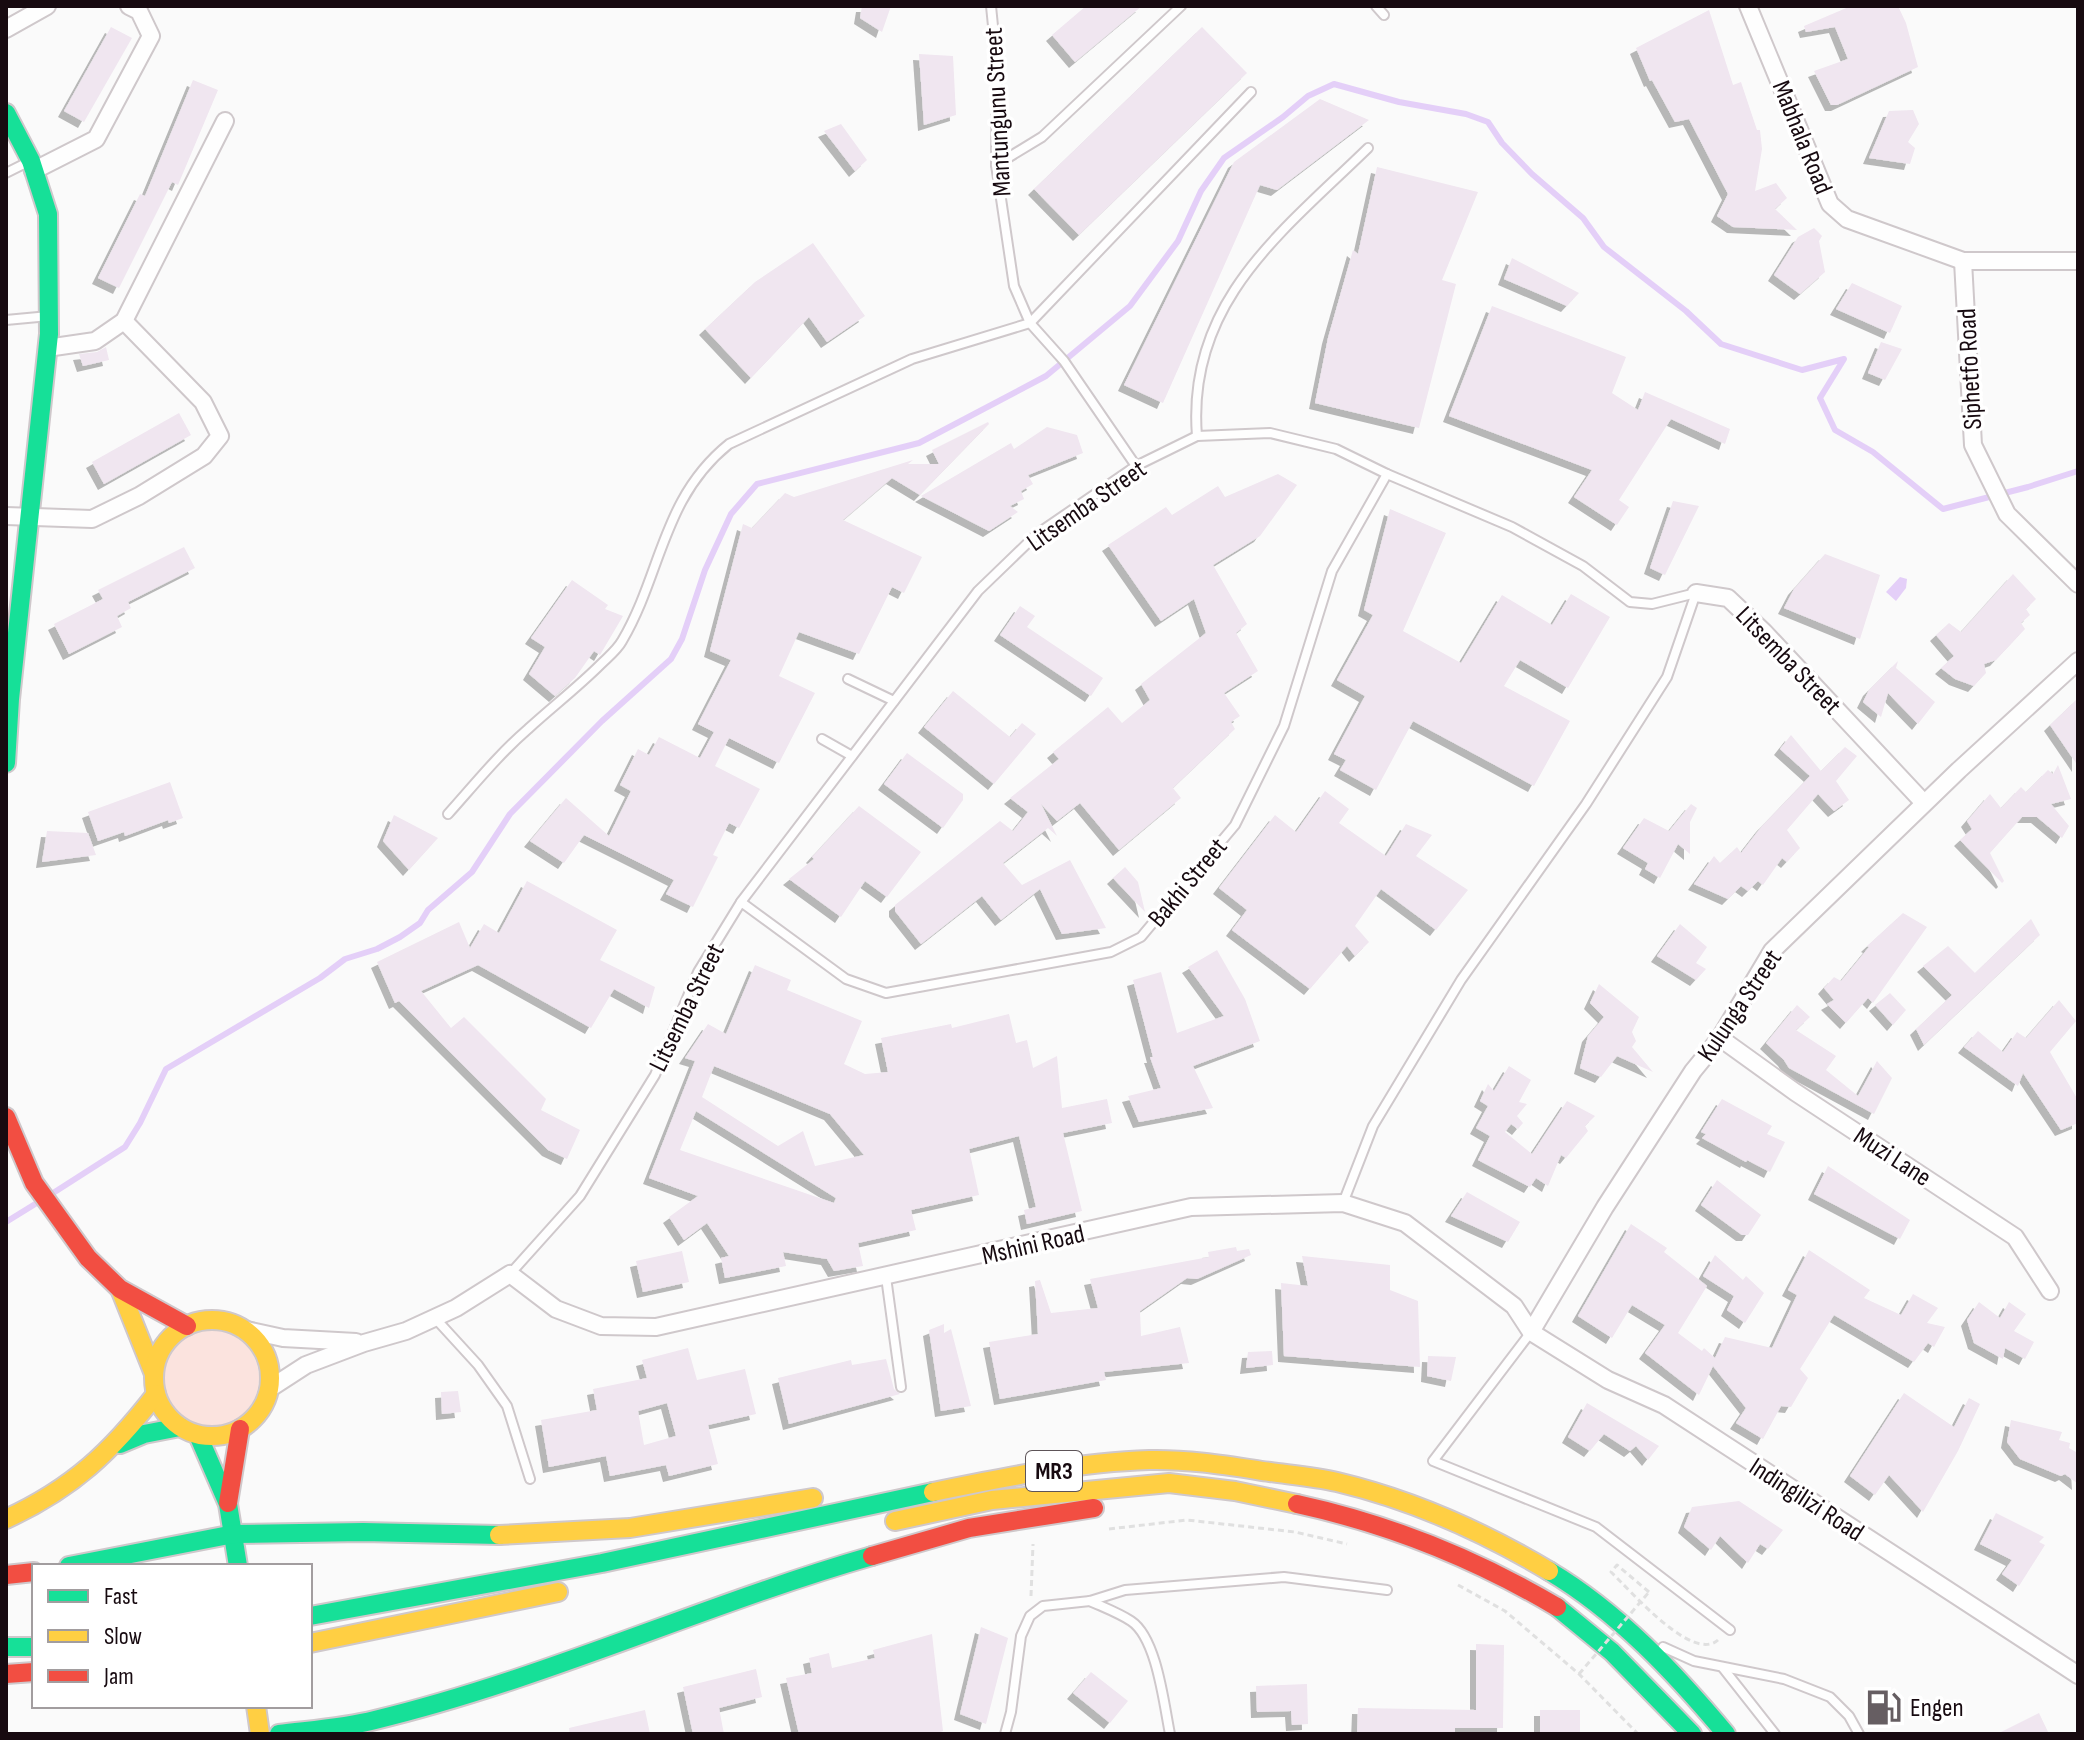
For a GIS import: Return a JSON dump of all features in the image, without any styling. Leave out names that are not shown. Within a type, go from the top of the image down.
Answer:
[{"type":"main road","points":[[6,113],[32,166],[48,214],[49,316],[8,699],[6,763]]},
{"type":"main road","points":[[6,1117],[34,1183],[88,1258],[120,1289],[187,1326]]},
{"type":"main road","points":[[120,1289],[154,1374],[156,1394],[165,1412],[180,1427],[198,1435],[212,1436],[240,1429],[253,1419],[263,1405],[269,1389],[270,1372],[256,1340],[242,1329],[225,1321],[205,1321],[187,1326],[170,1338],[159,1354],[154,1374]]},
{"type":"main road","points":[[6,1519],[57,1492],[111,1448],[156,1394]]},
{"type":"main road","points":[[111,1448],[144,1434],[180,1427]]},
{"type":"main road","points":[[228,1504],[240,1429]]},
{"type":"main road","points":[[198,1435],[228,1504],[238,1564]]},
{"type":"main road","points":[[862,1488],[972,1468],[1084,1453],[1164,1460]]},
{"type":"main road","name":"MR3","points":[[312,1616],[602,1564],[963,1484],[1071,1468],[1164,1460],[1337,1481],[1426,1509],[1499,1541],[1564,1580],[1636,1635],[1669,1665],[1726,1734]]},
{"type":"main road","name":"MR3","points":[[884,1523],[992,1500],[1169,1483],[1235,1491],[1333,1512],[1416,1538],[1490,1570],[1556,1606],[1612,1652],[1692,1734]]},
{"type":"main road","points":[[279,1734],[373,1721],[485,1689],[791,1579],[969,1528],[1092,1508],[1235,1491]]},
{"type":"main road","points":[[79,1564],[234,1534],[363,1532],[502,1535],[630,1528],[831,1494]]},
{"type":"main road","points":[[6,1575],[32,1572]]},
{"type":"main road","points":[[312,1643],[574,1589]]},
{"type":"main road","points":[[6,1647],[32,1647]]},
{"type":"main road","points":[[6,1674],[32,1672]]},
{"type":"main road","points":[[256,1708],[260,1734]]},
{"type":"street","points":[[6,29],[47,6]]},
{"type":"street","points":[[32,166],[96,139],[151,36],[139,11],[129,6]]},
{"type":"street","name":"Mabhala Road","points":[[1748,6],[1830,204],[1847,219],[1963,261],[2078,261]]},
{"type":"street","points":[[47,348],[95,341],[124,321],[225,121]]},
{"type":"street","name":"Siphetfo Road","points":[[1963,261],[1973,445],[2007,514],[2078,584]]},
{"type":"street","points":[[6,516],[92,519],[139,496],[204,456],[220,436],[203,402],[124,321]]},
{"type":"street","name":"Litsemba Street","points":[[1696,593],[1728,598],[1764,632],[1924,803]]},
{"type":"street","name":"Kulunga Street","points":[[1531,1332],[1605,1207],[1693,1071],[1720,1038],[1772,951],[1833,895],[1924,803],[2078,661]]},
{"type":"street","name":"Muzi Lane","points":[[1720,1038],[1795,1092],[2015,1237],[2050,1291]]},
{"type":"street","name":"Mshini Road","points":[[510,1274],[556,1309],[601,1326],[656,1327],[1191,1207],[1343,1203],[1405,1223],[1514,1306],[1531,1332]]},
{"type":"street","name":"Litsemba Street","points":[[269,1389],[306,1365],[406,1331],[456,1308],[510,1274]]},
{"type":"street","name":"Litsemba Street","points":[[242,1329],[283,1338],[364,1343]]},
{"type":"street","name":"Indingilizi Road","points":[[1531,1332],[1608,1380],[1664,1405],[2078,1675]]},
{"type":"lane","name":"Mantungunu Street","points":[[991,6],[997,66],[996,165],[1014,286],[1030,323],[1064,361],[1136,466]]},
{"type":"lane","points":[[996,165],[1042,137],[1181,6]]},
{"type":"lane","points":[[1376,6],[1384,15]]},
{"type":"lane","points":[[448,814],[500,755],[621,644],[644,595],[669,525],[683,497],[709,460],[729,444],[912,359],[1030,323],[1251,92]]},
{"type":"lane","points":[[1197,436],[1195,412],[1199,369],[1211,333],[1224,310],[1261,252],[1289,221],[1368,148]]},
{"type":"lane","points":[[6,173],[32,166]]},
{"type":"lane","points":[[6,320],[49,316]]},
{"type":"lane","name":"Litsemba Street","points":[[510,1274],[580,1196],[655,1075],[698,972],[741,902],[978,591],[1037,534],[1136,466],[1197,436],[1270,433],[1336,449],[1512,527],[1583,566],[1630,602],[1652,604],[1696,593]]},
{"type":"lane","name":"Bakhi Street","points":[[741,902],[846,979],[886,993],[1111,952],[1141,937],[1235,825],[1284,726],[1332,571],[1387,474]]},
{"type":"lane","points":[[1343,1203],[1373,1126],[1461,980],[1586,804],[1667,677],[1696,593]]},
{"type":"lane","points":[[848,679],[894,701]]},
{"type":"lane","points":[[822,739],[852,756]]},
{"type":"lane","points":[[886,1277],[901,1387]]},
{"type":"lane","points":[[435,1318],[478,1365],[507,1406],[530,1479]]},
{"type":"lane","points":[[1531,1332],[1433,1461],[1596,1527],[1730,1630]]},
{"type":"lane","points":[[1005,1734],[1021,1636],[1030,1616],[1043,1606],[1090,1601],[1125,1590],[1284,1577],[1387,1590]]},
{"type":"lane","points":[[1090,1601],[1134,1622],[1146,1639],[1157,1671],[1170,1734]]},
{"type":"lane","points":[[1636,1635],[1694,1661],[1784,1679],[1830,1697],[1849,1716],[1859,1734]]},
{"type":"lane","points":[[1722,1667],[1775,1734]]},
{"type":"path","points":[[1110,1529],[1187,1520],[1295,1532],[1353,1545]]},
{"type":"path","points":[[1030,1616],[1034,1538]]},
{"type":"path","points":[[1579,1674],[1649,1592],[1617,1565],[1611,1572],[1683,1639],[1700,1646],[1712,1645],[1730,1630]]},
{"type":"path","points":[[1457,1584],[1505,1611],[1579,1674],[1638,1734]]},
{"type":"shaded area","points":[[1900,577],[1907,579],[1906,588],[1896,601],[1886,592]]},
{"type":"shaded area","points":[[210,1329],[229,1333],[245,1343],[255,1359],[259,1378],[255,1397],[245,1413],[229,1423],[210,1427],[191,1423],[175,1413],[165,1397],[161,1378],[165,1359],[175,1343],[191,1333]]},
{"type":"building","points":[[862,6],[891,6],[882,32],[860,18]]},
{"type":"building","points":[[1086,6],[1142,6],[1075,62],[1052,35]]},
{"type":"building","points":[[1851,6],[1898,6],[1918,67],[1837,105],[1831,105],[1814,71],[1848,59],[1835,27],[1806,32],[1804,26]]},
{"type":"building","points":[[1709,10],[1733,85],[1741,82],[1757,130],[1760,130],[1762,149],[1755,191],[1776,183],[1787,198],[1775,209],[1797,230],[1733,227],[1717,216],[1728,194],[1689,119],[1675,122],[1650,81],[1636,48]]},
{"type":"building","points":[[111,27],[132,38],[84,122],[64,111]]},
{"type":"building","points":[[1202,27],[1247,73],[1079,235],[1034,189]]},
{"type":"building","points":[[919,54],[953,56],[956,115],[924,125]]},
{"type":"building","points":[[193,80],[218,90],[178,185],[172,182],[119,288],[98,278],[140,194],[145,196]]},
{"type":"building","points":[[1320,99],[1369,120],[1277,190],[1260,185],[1163,403],[1124,385],[1234,162]]},
{"type":"building","points":[[1913,110],[1919,124],[1908,142],[1915,148],[1910,164],[1869,158],[1889,111]]},
{"type":"building","points":[[841,124],[867,160],[855,171],[824,131]]},
{"type":"building","points":[[1377,167],[1478,192],[1442,280],[1456,284],[1419,428],[1315,403],[1328,338],[1353,250],[1358,254]]},
{"type":"building","points":[[1814,228],[1822,236],[1819,241],[1825,272],[1800,294],[1774,275],[1798,237]]},
{"type":"building","points":[[813,243],[865,316],[827,342],[809,317],[751,378],[705,329],[755,282]]},
{"type":"building","points":[[1512,258],[1579,293],[1567,306],[1504,279]]},
{"type":"building","points":[[1852,283],[1902,306],[1890,333],[1836,309]]},
{"type":"building","points":[[1492,306],[1626,357],[1612,393],[1638,410],[1645,392],[1730,429],[1725,444],[1671,419],[1619,500],[1629,507],[1617,525],[1574,497],[1592,470],[1449,416]]},
{"type":"building","points":[[1881,342],[1902,349],[1885,380],[1868,373]]},
{"type":"building","points":[[106,347],[109,360],[83,366],[79,354],[97,352]]},
{"type":"building","points":[[179,413],[191,435],[104,484],[92,462]]},
{"type":"building","points":[[988,422],[920,495],[892,478],[843,520],[922,557],[904,593],[892,587],[859,654],[799,632],[779,676],[815,693],[779,763],[729,738],[715,766],[760,789],[739,828],[729,823],[713,855],[718,857],[693,907],[666,894],[674,880],[584,835],[564,863],[530,841],[566,798],[609,836],[631,791],[620,785],[638,749],[649,755],[659,737],[700,758],[714,732],[698,724],[731,660],[710,651],[743,524],[752,528],[785,493],[794,497],[913,460],[908,464],[939,464],[932,450]]},
{"type":"building","points":[[1047,427],[1077,435],[1083,453],[1028,475],[1033,484],[1021,491],[1024,499],[1010,506],[1018,512],[989,531],[921,496],[1011,443],[1014,449]]},
{"type":"building","points":[[1278,474],[1297,485],[1260,536],[1213,565],[1247,624],[1236,633],[1258,671],[1224,693],[1240,716],[1231,722],[1235,729],[1173,788],[1181,798],[1119,850],[1080,803],[1057,821],[1041,804],[1057,836],[1048,828],[1003,863],[1022,885],[1070,860],[1106,928],[1062,934],[1040,889],[1001,920],[982,896],[921,944],[895,911],[895,905],[1000,821],[1013,831],[1028,812],[1010,798],[1059,759],[1053,752],[1108,707],[1122,723],[1150,700],[1141,684],[1206,633],[1194,599],[1161,621],[1108,545],[1166,507],[1172,515],[1218,486],[1225,497]]},
{"type":"building","points":[[1673,501],[1699,506],[1665,575],[1650,568]]},
{"type":"building","points":[[1390,509],[1446,533],[1403,631],[1461,663],[1502,595],[1552,625],[1571,594],[1610,617],[1568,688],[1520,660],[1504,686],[1570,721],[1534,786],[1413,721],[1376,790],[1340,770],[1346,760],[1334,754],[1365,696],[1337,680],[1373,615],[1364,610]]},
{"type":"building","points":[[184,547],[195,568],[128,602],[131,608],[117,616],[122,627],[69,654],[54,624],[103,599],[98,590]]},
{"type":"building","points":[[1825,554],[1880,575],[1860,639],[1784,608],[1794,589]]},
{"type":"building","points":[[2013,574],[2036,599],[2026,609],[2030,615],[2021,623],[2025,629],[1996,660],[1984,664],[1986,673],[1974,686],[1955,679],[1941,668],[1954,656],[1936,635],[1949,623],[1961,632]]},
{"type":"building","points":[[572,580],[608,605],[605,609],[623,616],[600,655],[594,651],[575,678],[555,696],[529,674],[545,647],[531,638]]},
{"type":"building","points":[[1020,606],[1035,616],[1027,627],[1103,678],[1091,696],[1000,635]]},
{"type":"building","points":[[1898,661],[1896,668],[1935,702],[1918,724],[1888,693],[1881,717],[1863,702],[1869,690]]},
{"type":"building","points":[[953,691],[1010,737],[1022,723],[1036,734],[994,784],[924,727]]},
{"type":"building","points":[[2078,698],[2078,766],[2050,725]]},
{"type":"building","points":[[1791,735],[1821,771],[1845,747],[1857,756],[1836,781],[1849,800],[1834,811],[1818,794],[1787,830],[1800,848],[1787,862],[1782,858],[1763,885],[1758,881],[1748,891],[1741,886],[1728,899],[1694,884],[1714,856],[1720,863],[1737,847],[1741,853],[1810,776],[1780,749]]},
{"type":"building","points":[[907,753],[963,794],[963,800],[943,828],[884,784]]},
{"type":"building","points":[[2058,765],[2071,799],[2051,804],[2069,826],[2062,838],[2037,817],[2022,817],[1990,853],[2004,881],[2002,883],[1960,840],[1972,829],[1967,821],[1990,794],[2001,808],[2021,787],[2026,792],[2048,770],[2053,774]]},
{"type":"building","points":[[170,782],[183,818],[98,841],[88,812]]},
{"type":"building","points":[[1325,791],[1349,809],[1339,823],[1386,856],[1406,824],[1432,835],[1416,856],[1468,890],[1436,930],[1381,889],[1355,926],[1369,942],[1355,956],[1347,946],[1310,989],[1232,930],[1247,910],[1219,888],[1275,815],[1296,832]]},
{"type":"building","points":[[1691,804],[1697,808],[1690,822],[1690,854],[1678,844],[1660,878],[1645,869],[1648,863],[1623,848],[1644,818],[1669,831]]},
{"type":"building","points":[[859,806],[921,852],[887,897],[865,881],[841,917],[789,879],[814,859],[812,857]]},
{"type":"building","points":[[394,815],[438,838],[409,870],[383,841]]},
{"type":"building","points":[[47,831],[88,833],[96,855],[42,862]]},
{"type":"building","points":[[1125,867],[1138,882],[1145,912],[1113,878]]},
{"type":"building","points":[[527,881],[617,930],[600,960],[655,987],[649,1008],[614,989],[591,1028],[478,965],[421,991],[451,1028],[464,1017],[546,1099],[541,1110],[580,1130],[567,1159],[548,1150],[399,1001],[395,1003],[377,962],[459,922],[470,948],[484,924],[499,933]]},
{"type":"building","points":[[1903,913],[1927,927],[1873,1003],[1868,998],[1846,1023],[1827,1004],[1834,1000],[1824,988],[1834,977],[1841,981],[1867,946]]},
{"type":"building","points":[[2031,919],[2040,935],[1924,1045],[1916,1029],[1952,995],[1923,966],[1948,946],[1975,973]]},
{"type":"building","points":[[1680,924],[1707,947],[1696,963],[1706,969],[1696,980],[1657,956]]},
{"type":"building","points":[[1217,950],[1245,999],[1260,1041],[1193,1066],[1213,1108],[1139,1122],[1128,1096],[1161,1088],[1150,1057],[1153,1057],[1133,980],[1161,972],[1177,1033],[1224,1016],[1188,967]]},
{"type":"building","points":[[755,965],[791,980],[787,990],[862,1021],[844,1064],[865,1074],[888,1072],[881,1038],[951,1024],[952,1028],[1009,1014],[1016,1043],[1027,1040],[1033,1068],[1057,1056],[1062,1108],[1107,1099],[1112,1123],[1063,1133],[1082,1211],[1027,1224],[1024,1210],[1036,1207],[1019,1136],[969,1149],[979,1195],[911,1210],[916,1230],[858,1243],[863,1266],[834,1271],[827,1259],[783,1252],[786,1266],[725,1278],[721,1258],[729,1256],[707,1223],[684,1240],[669,1217],[698,1196],[649,1178],[695,1061],[685,1058],[708,1024],[726,1034]],"holes":[[[714,1066],[830,1114],[864,1155],[815,1166],[803,1131],[778,1146],[702,1097]],[[696,1111],[836,1198],[834,1203],[680,1150]]]},
{"type":"building","points":[[1599,984],[1639,1017],[1632,1032],[1636,1041],[1632,1047],[1653,1072],[1617,1056],[1601,1077],[1580,1068],[1588,1036],[1604,1017],[1590,1003]]},
{"type":"building","points":[[1890,993],[1906,1010],[1893,1025],[1875,1005]]},
{"type":"building","points":[[2059,1000],[2076,1021],[2050,1052],[2078,1100],[2078,1123],[2061,1130],[2023,1073],[2018,1086],[1964,1047],[1978,1031],[2003,1052],[2017,1032],[2026,1038]]},
{"type":"building","points":[[1797,1005],[1810,1017],[1796,1030],[1836,1056],[1826,1070],[1858,1096],[1877,1061],[1892,1078],[1874,1114],[1789,1068],[1766,1043]]},
{"type":"building","points":[[1509,1066],[1531,1080],[1519,1102],[1527,1104],[1517,1116],[1523,1123],[1518,1129],[1511,1124],[1505,1132],[1532,1154],[1567,1101],[1595,1116],[1585,1126],[1588,1131],[1566,1158],[1561,1155],[1548,1186],[1536,1178],[1530,1187],[1478,1160],[1490,1136],[1476,1128],[1488,1106],[1480,1101],[1488,1084],[1494,1091]]},
{"type":"building","points":[[1722,1099],[1772,1126],[1767,1134],[1785,1142],[1770,1172],[1702,1138],[1706,1134],[1701,1132]]},
{"type":"building","points":[[1828,1166],[1910,1220],[1900,1239],[1814,1194]]},
{"type":"building","points":[[1717,1180],[1761,1215],[1748,1235],[1742,1235],[1701,1205]]},
{"type":"building","points":[[1467,1192],[1520,1222],[1508,1242],[1451,1216]]},
{"type":"building","points":[[1631,1224],[1667,1248],[1664,1252],[1707,1286],[1678,1333],[1715,1358],[1725,1337],[1772,1348],[1797,1295],[1788,1290],[1809,1250],[1870,1290],[1864,1298],[1901,1315],[1913,1294],[1938,1308],[1927,1323],[1945,1327],[1934,1347],[1928,1343],[1914,1362],[1834,1315],[1800,1369],[1808,1378],[1791,1407],[1781,1406],[1763,1439],[1736,1423],[1746,1408],[1713,1366],[1699,1395],[1645,1353],[1665,1325],[1632,1305],[1612,1338],[1578,1316]]},
{"type":"building","points":[[1236,1247],[1237,1251],[1249,1249],[1251,1255],[1197,1279],[1187,1278],[1140,1311],[1141,1336],[1180,1327],[1189,1363],[1104,1372],[1106,1380],[1000,1399],[989,1342],[1038,1334],[1035,1281],[1040,1280],[1051,1313],[1098,1308],[1090,1279],[1209,1257],[1208,1252]]},
{"type":"building","points":[[682,1251],[689,1282],[643,1292],[636,1261]]},
{"type":"building","points":[[1715,1255],[1743,1280],[1746,1276],[1764,1293],[1745,1323],[1727,1310],[1734,1296],[1703,1276]]},
{"type":"building","points":[[1302,1256],[1390,1265],[1390,1290],[1418,1301],[1420,1367],[1284,1356],[1281,1283],[1308,1286]]},
{"type":"building","points":[[1979,1302],[2000,1318],[2009,1302],[2026,1314],[2014,1331],[2034,1342],[2025,1359],[2005,1348],[2003,1359],[1974,1343],[1967,1320]]},
{"type":"building","points":[[944,1324],[944,1333],[951,1329],[971,1406],[941,1411],[929,1330]]},
{"type":"building","points":[[688,1348],[697,1380],[745,1369],[756,1414],[708,1425],[718,1464],[669,1476],[666,1465],[610,1476],[606,1456],[549,1467],[541,1420],[597,1410],[593,1389],[647,1378],[642,1360]],"holes":[[[667,1403],[676,1436],[644,1445],[638,1411]]]},
{"type":"building","points":[[1272,1351],[1273,1365],[1246,1368],[1248,1352]]},
{"type":"building","points":[[1428,1356],[1456,1357],[1451,1381],[1427,1376]]},
{"type":"building","points":[[886,1359],[894,1389],[900,1394],[789,1424],[778,1378],[851,1360],[852,1365]]},
{"type":"building","points":[[458,1391],[461,1412],[442,1414],[441,1392]]},
{"type":"building","points":[[1904,1393],[1954,1427],[1969,1398],[1980,1404],[1958,1451],[1923,1512],[1889,1475],[1875,1495],[1850,1476]]},
{"type":"building","points":[[1587,1403],[1659,1446],[1648,1460],[1636,1446],[1630,1451],[1604,1434],[1590,1451],[1568,1437]]},
{"type":"building","points":[[2011,1420],[2062,1432],[2059,1440],[2070,1443],[2069,1448],[2076,1452],[2078,1484],[2065,1474],[2061,1476],[2020,1459],[2007,1442]]},
{"type":"building","points":[[1739,1501],[1783,1530],[1768,1549],[1760,1544],[1748,1563],[1720,1536],[1711,1550],[1684,1527],[1692,1507]]},
{"type":"building","points":[[1996,1513],[2044,1537],[2039,1542],[2045,1545],[2019,1586],[2002,1574],[2012,1560],[1980,1544]]},
{"type":"building","points":[[981,1627],[1008,1638],[986,1724],[960,1714]]},
{"type":"building","points":[[932,1634],[943,1731],[936,1734],[799,1734],[786,1678],[812,1673],[809,1658],[829,1653],[832,1668],[875,1658],[873,1650]]},
{"type":"building","points":[[1476,1644],[1504,1645],[1503,1728],[1455,1728],[1455,1734],[1357,1734],[1358,1708],[1476,1710]]},
{"type":"building","points":[[756,1669],[762,1697],[719,1708],[724,1734],[693,1734],[683,1687]]},
{"type":"building","points":[[1091,1672],[1128,1701],[1110,1723],[1073,1693]]},
{"type":"building","points":[[1307,1684],[1308,1724],[1292,1725],[1291,1711],[1257,1712],[1256,1686]]},
{"type":"building","points":[[645,1710],[650,1734],[570,1734],[569,1728]]},
{"type":"building","points":[[1540,1710],[1580,1710],[1580,1734],[1540,1734]]},
{"type":"building","points":[[2039,1713],[2049,1734],[1997,1734]]},
{"type":"waterway","points":[[50,1195],[125,1147],[166,1069],[320,978],[345,959],[377,949],[400,937],[420,923],[428,910],[472,872],[510,814],[602,721],[671,659],[682,639],[705,570],[731,514],[757,484],[919,443],[1046,376],[1130,306],[1178,241],[1201,191],[1224,158],[1308,96],[1334,84],[1399,102],[1466,114],[1488,122],[1502,143],[1532,174],[1583,218],[1604,247],[1686,311],[1721,344],[1802,370],[1844,359],[1820,398],[1835,430],[1873,452],[1943,509],[2078,471]]},
{"type":"waterway","points":[[6,1222],[40,1201]]},
{"type":"traffic: fast","points":[[6,113],[31,161],[48,214],[49,334],[10,699],[6,763]]},
{"type":"traffic: fast","points":[[120,1444],[144,1434],[180,1427]]},
{"type":"traffic: fast","points":[[198,1435],[228,1504],[238,1564]]},
{"type":"traffic: fast","points":[[312,1616],[602,1563],[933,1492]]},
{"type":"traffic: fast","points":[[79,1564],[234,1534],[363,1532],[499,1535]]},
{"type":"traffic: fast","points":[[279,1734],[363,1723],[438,1703],[872,1556]]},
{"type":"traffic: fast","points":[[1549,1571],[1599,1605],[1644,1645],[1726,1734]]},
{"type":"traffic: fast","points":[[1557,1607],[1612,1652],[1692,1734]]},
{"type":"traffic: fast","points":[[6,1647],[32,1647]]},
{"type":"traffic: slow","points":[[120,1289],[154,1374]]},
{"type":"traffic: slow","points":[[212,1320],[234,1325],[253,1337],[265,1356],[270,1378],[265,1400],[253,1419],[234,1431],[212,1436],[190,1431],[171,1419],[159,1400],[154,1378],[159,1356],[171,1337],[190,1325],[212,1320]]},
{"type":"traffic: slow","points":[[6,1519],[51,1495],[89,1467],[123,1434],[156,1394]]},
{"type":"traffic: slow","points":[[933,1492],[1122,1461],[1164,1460],[1225,1465],[1329,1480],[1393,1498],[1473,1530],[1549,1571]]},
{"type":"traffic: slow","points":[[895,1521],[992,1500],[1169,1483],[1235,1491],[1297,1504]]},
{"type":"traffic: slow","points":[[499,1535],[630,1528],[813,1498]]},
{"type":"traffic: slow","points":[[312,1643],[558,1592]]},
{"type":"traffic: slow","points":[[256,1708],[260,1734]]},
{"type":"traffic: jam","points":[[6,1117],[34,1183],[88,1258],[120,1289],[187,1326]]},
{"type":"traffic: jam","points":[[228,1503],[240,1429]]},
{"type":"traffic: jam","points":[[1297,1504],[1365,1522],[1431,1545],[1495,1573],[1557,1607]]},
{"type":"traffic: jam","points":[[872,1556],[969,1528],[1094,1508]]},
{"type":"traffic: jam","points":[[6,1575],[32,1572]]},
{"type":"traffic: jam","points":[[6,1674],[32,1672]]},
{"type":"place","name":"Engen","points":[[1884,1707]]}]
